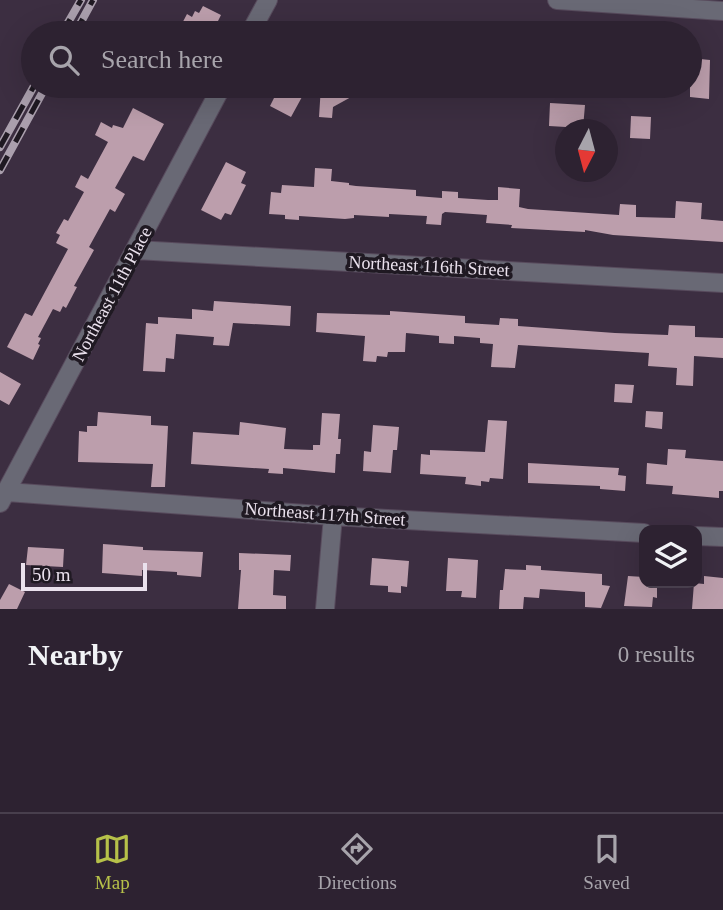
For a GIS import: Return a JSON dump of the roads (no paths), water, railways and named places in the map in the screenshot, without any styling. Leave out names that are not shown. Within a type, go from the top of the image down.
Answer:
[{"type":"street","points":[[257,21],[268,0]]},
{"type":"street","points":[[557,0],[723,11]]},
{"type":"street","name":"Northeast 11th Place","points":[[3,497],[216,98]]},
{"type":"street","name":"Northeast 116th Street","points":[[136,250],[723,283]]},
{"type":"street","name":"Northeast 117th Street","points":[[3,497],[639,533]]},
{"type":"street","points":[[325,609],[333,516]]},
{"type":"street","points":[[702,536],[723,537]]},
{"type":"railway","points":[[69,21],[81,0]]},
{"type":"railway","points":[[82,21],[93,0]]},
{"type":"railway","points":[[0,147],[27,98]]},
{"type":"railway","points":[[0,170],[39,98]]}]
